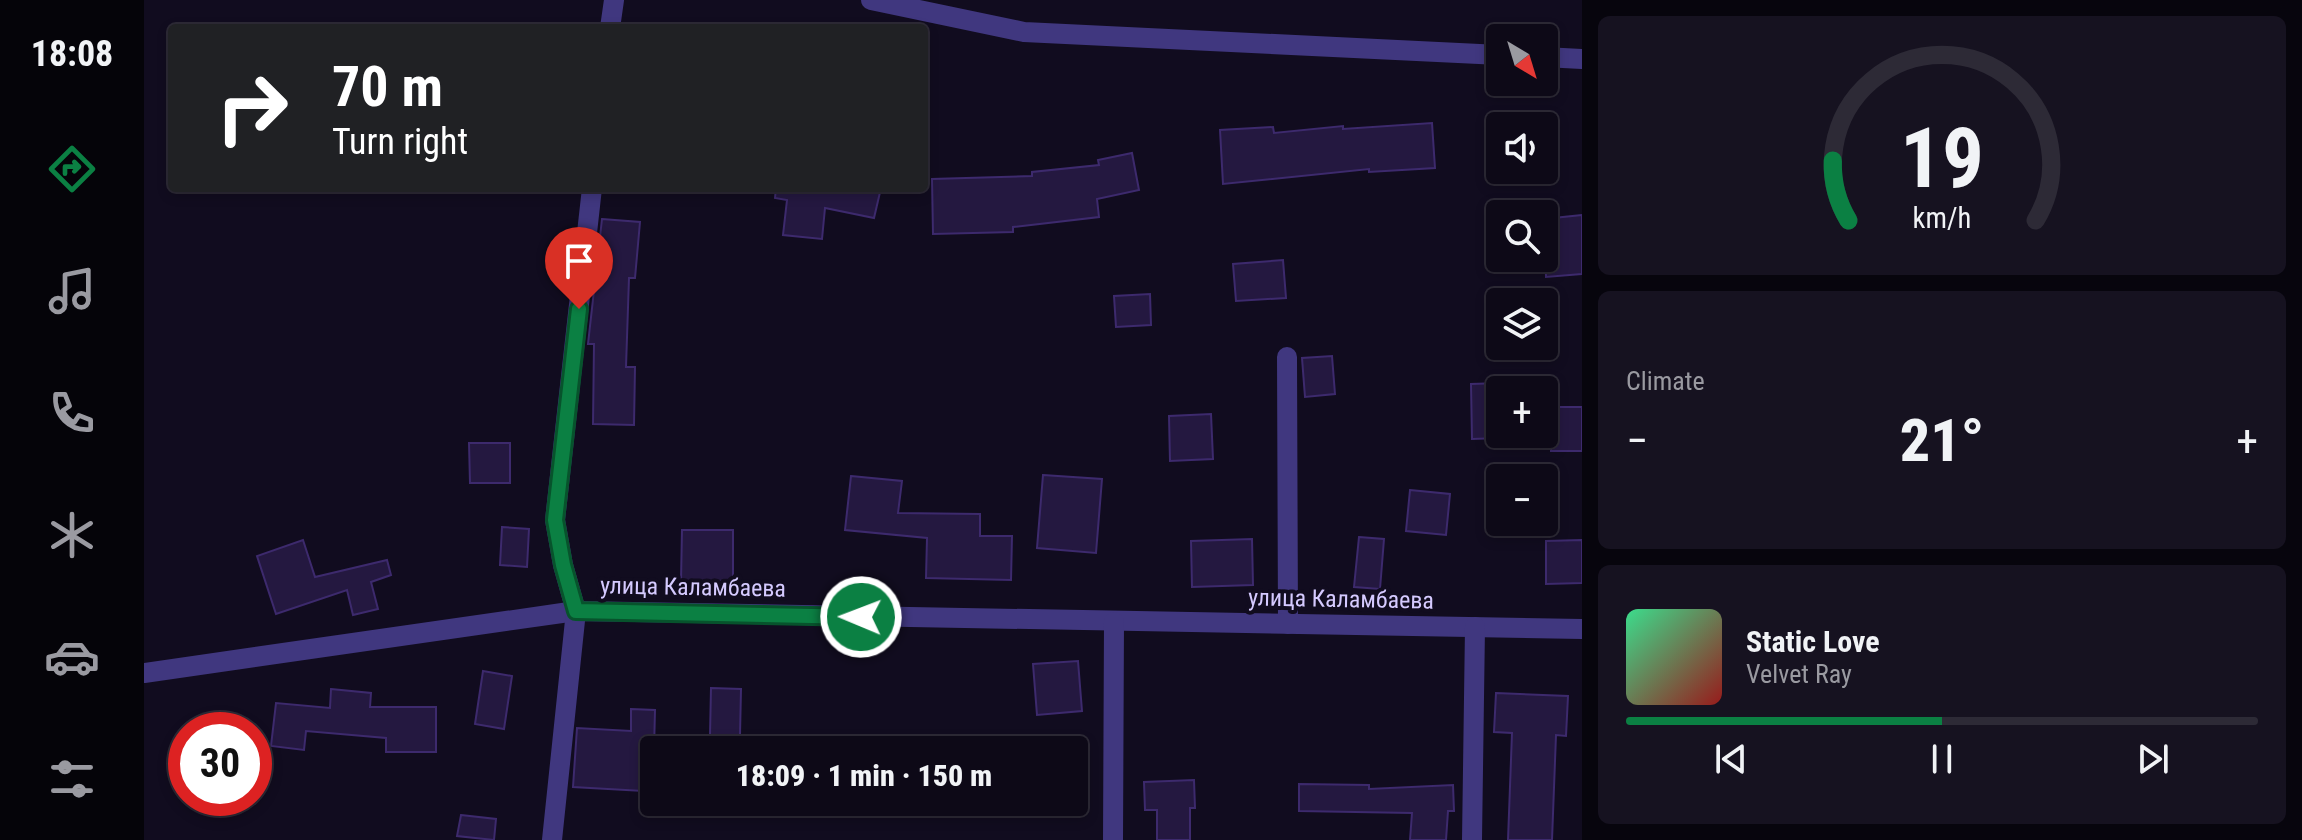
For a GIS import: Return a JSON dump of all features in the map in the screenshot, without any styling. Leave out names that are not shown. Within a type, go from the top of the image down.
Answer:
[{"type":"street","points":[[611,24],[614,0]]},
{"type":"street","points":[[871,0],[1024,32],[1486,54]]},
{"type":"street","points":[[1558,58],[1582,59]]},
{"type":"street","points":[[552,840],[576,611],[555,520],[592,192]]},
{"type":"street","points":[[1287,357],[1288,624]]},
{"type":"street","name":"улица Каламбаева","points":[[144,673],[576,611],[1582,629]]},
{"type":"street","points":[[1113,840],[1114,622]]},
{"type":"street","points":[[1472,840],[1475,627]]},
{"type":"building","points":[[1432,123],[1435,168],[1369,172],[1369,169],[1223,184],[1220,130],[1273,127],[1274,133],[1343,126],[1343,129]]},
{"type":"building","points":[[1132,153],[1139,190],[1097,199],[1099,217],[1013,227],[1013,232],[933,234],[932,179],[1032,176],[1032,172],[1099,165],[1098,160]]},
{"type":"building","points":[[776,192],[880,192],[874,218],[825,208],[822,239],[783,235],[787,200],[775,198]]},
{"type":"building","points":[[1582,215],[1582,274],[1546,277],[1546,272],[1558,272],[1558,218]]},
{"type":"building","points":[[602,219],[640,222],[635,278],[629,278],[626,367],[635,367],[634,425],[593,424],[594,344],[588,344]]},
{"type":"building","points":[[1283,260],[1286,298],[1236,301],[1233,264]]},
{"type":"building","points":[[1150,294],[1151,325],[1116,327],[1114,296]]},
{"type":"building","points":[[1332,356],[1335,394],[1305,397],[1302,358]]},
{"type":"building","points":[[1486,383],[1486,438],[1472,439],[1471,384]]},
{"type":"building","points":[[1558,407],[1582,407],[1582,451],[1551,451],[1551,448],[1558,448]]},
{"type":"building","points":[[1211,414],[1213,459],[1170,461],[1169,416]]},
{"type":"building","points":[[469,443],[510,443],[510,483],[470,483]]},
{"type":"building","points":[[1043,475],[1102,479],[1096,553],[1037,548]]},
{"type":"building","points":[[851,476],[902,481],[898,513],[980,514],[980,536],[1012,536],[1011,580],[926,578],[927,538],[845,530]]},
{"type":"building","points":[[1410,490],[1450,494],[1446,535],[1406,531]]},
{"type":"building","points":[[502,527],[529,529],[527,567],[500,565]]},
{"type":"building","points":[[682,530],[733,530],[733,581],[681,581]]},
{"type":"building","points":[[1359,537],[1384,539],[1380,589],[1354,587]]},
{"type":"building","points":[[1252,539],[1253,585],[1192,587],[1191,541]]},
{"type":"building","points":[[303,540],[315,577],[387,560],[391,575],[371,582],[378,609],[353,615],[347,590],[276,614],[257,556]]},
{"type":"building","points":[[1582,540],[1582,583],[1546,584],[1546,541]]},
{"type":"building","points":[[1078,661],[1082,711],[1037,715],[1033,664]]},
{"type":"building","points":[[483,671],[512,676],[504,729],[475,724]]},
{"type":"building","points":[[711,688],[741,689],[740,735],[710,735]]},
{"type":"building","points":[[331,689],[371,693],[370,707],[436,707],[436,752],[386,752],[386,738],[306,731],[304,750],[272,746],[276,703],[330,708]]},
{"type":"building","points":[[1496,693],[1568,696],[1566,736],[1556,735],[1552,840],[1508,840],[1512,733],[1494,732]]},
{"type":"building","points":[[631,709],[655,710],[654,736],[640,736],[640,791],[573,787],[577,728],[631,731]]},
{"type":"building","points":[[1194,780],[1195,808],[1190,808],[1190,840],[1157,840],[1157,810],[1145,810],[1144,782]]},
{"type":"building","points":[[1299,784],[1369,785],[1369,789],[1453,785],[1454,811],[1448,811],[1446,840],[1410,840],[1412,813],[1299,811]]},
{"type":"building","points":[[461,815],[496,819],[494,840],[457,836]]},
{"type":"route","points":[[579,309],[555,520],[576,611],[861,617]]}]
